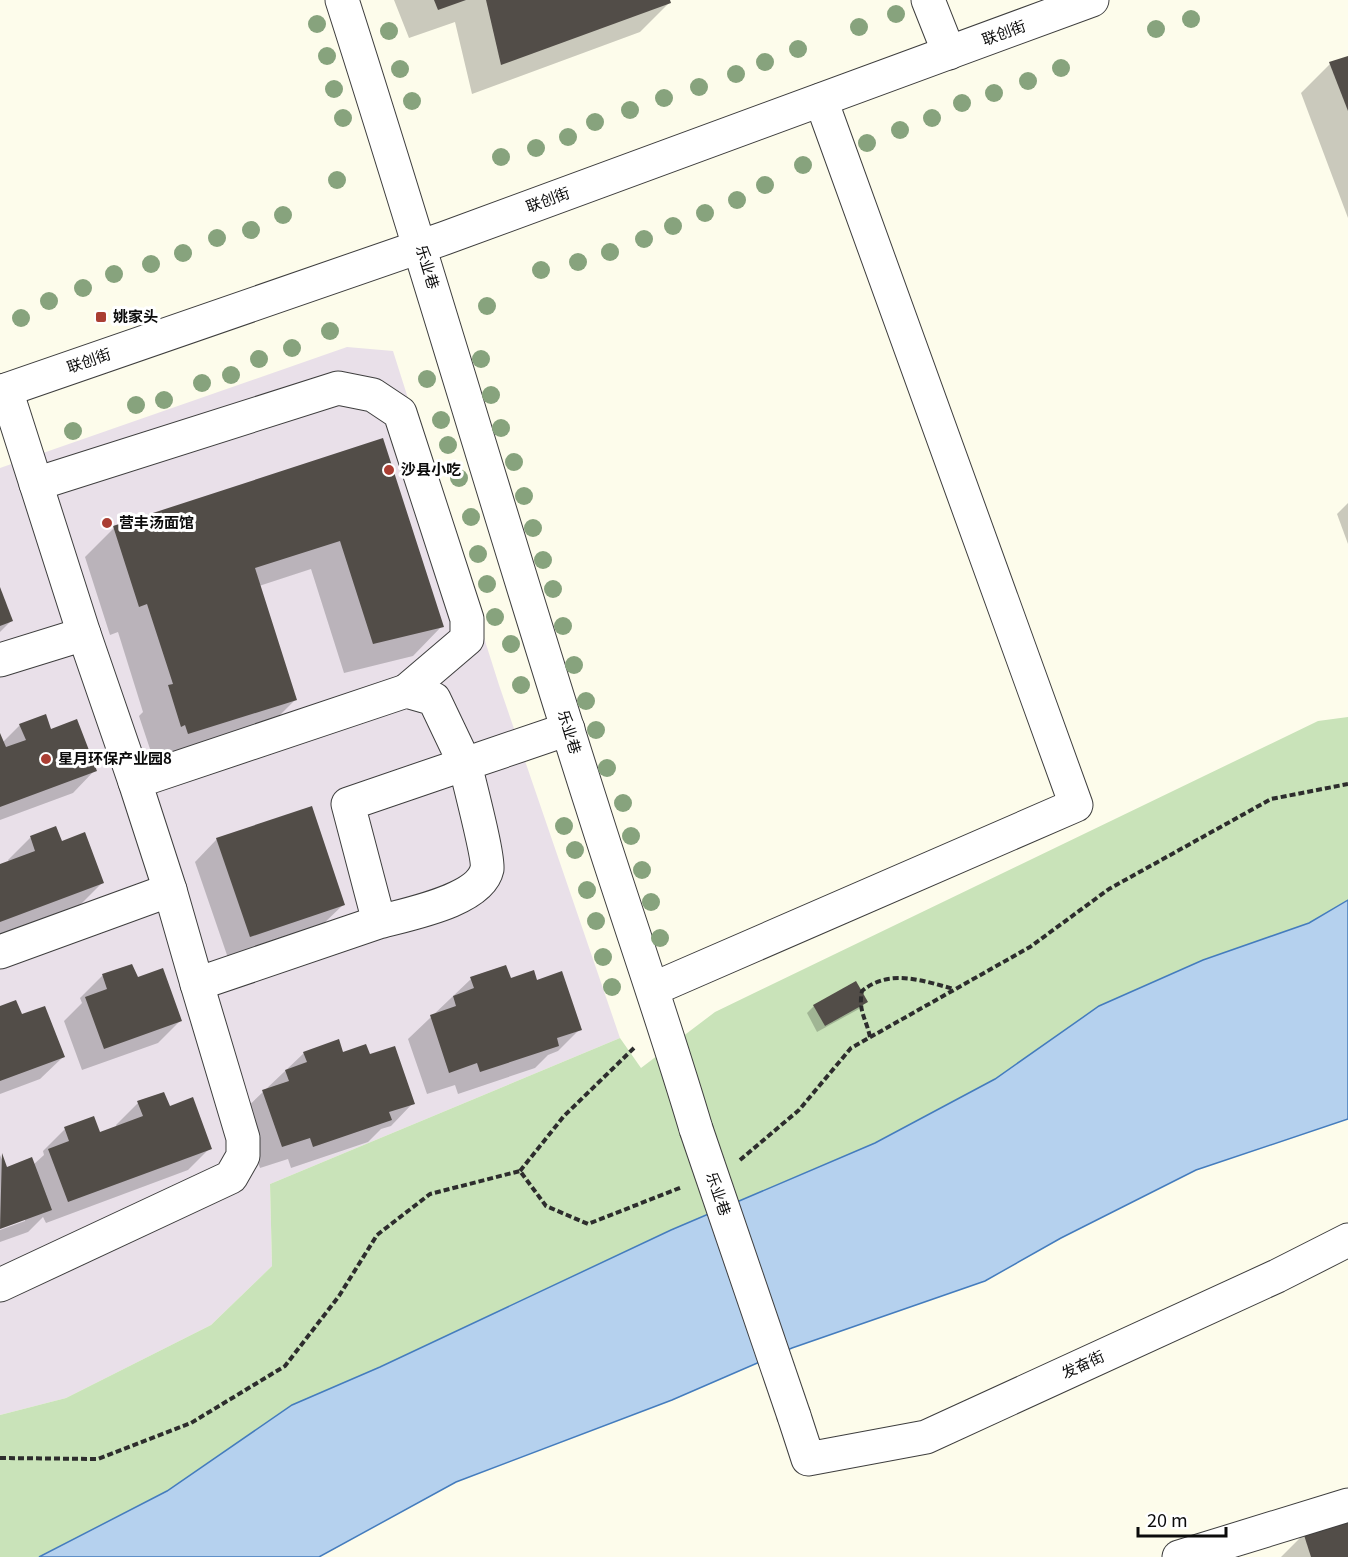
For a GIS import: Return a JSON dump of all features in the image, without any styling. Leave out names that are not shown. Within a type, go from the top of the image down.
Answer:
[{"type":"street","name":"乐业巷","points":[[342,0],[421,246],[568,729],[664,1021],[696,1129],[808,1460]]},
{"type":"street","points":[[928,0],[949,53]]},
{"type":"street","name":"联创街","points":[[3,391],[421,246],[1092,0]]},
{"type":"street","points":[[653,989],[1076,805],[820,100]]},
{"type":"street","points":[[36,484],[338,388],[373,394],[400,413],[467,619],[467,639],[406,691],[135,782]]},
{"type":"street","points":[[0,1285],[231,1177],[243,1156],[243,1138],[170,890],[3,391]]},
{"type":"street","points":[[0,660],[84,634]]},
{"type":"street","points":[[197,984],[379,922],[456,899],[480,883],[488,867],[465,764],[434,699],[406,691]]},
{"type":"street","points":[[379,922],[348,804],[568,729]]},
{"type":"street","points":[[0,952],[170,890]]},
{"type":"street","name":"发奋街","points":[[808,1460],[926,1437],[1277,1276],[1348,1240]]},
{"type":"street","points":[[1179,1557],[1253,1546],[1348,1505]]},
{"type":"path","points":[[870,1037],[867,1023],[858,1007],[861,991],[867,986],[888,977],[914,977],[955,990]]},
{"type":"path","points":[[520,1171],[564,1116],[664,1021]]},
{"type":"shaded area","points":[[347,347],[393,351],[499,685],[620,1038],[270,1184],[272,1266],[211,1325],[66,1398],[0,1415],[0,468]]},
{"type":"green space","points":[[1348,717],[1348,900],[1309,923],[1203,960],[1099,1006],[995,1079],[875,1143],[671,1230],[380,1367],[292,1405],[167,1491],[39,1557],[0,1557],[0,1415],[66,1398],[211,1325],[272,1266],[270,1184],[620,1038],[641,1068],[715,1012],[1318,721]]},
{"type":"water","points":[[1348,900],[1348,1119],[1196,1170],[1061,1238],[985,1281],[792,1348],[672,1400],[456,1482],[319,1557],[39,1557],[167,1491],[292,1405],[380,1367],[671,1230],[875,1143],[995,1079],[1099,1006],[1203,960],[1309,923]]},
{"type":"building","points":[[434,0],[466,0],[438,10]]},
{"type":"building","points":[[486,0],[670,0],[671,3],[501,65]]},
{"type":"building","points":[[1348,56],[1348,111],[1329,62]]},
{"type":"building","points":[[383,438],[444,627],[373,644],[340,541],[255,568],[297,700],[188,734],[185,725],[181,727],[168,685],[173,684],[147,604],[139,607],[113,526]]},
{"type":"building","points":[[0,587],[13,621],[0,626]]},
{"type":"building","name":"星月环保产业园8","points":[[46,714],[51,729],[77,719],[97,771],[0,807],[0,733],[6,747],[26,740],[19,724]]},
{"type":"building","points":[[312,806],[345,905],[250,937],[216,838]]},
{"type":"building","points":[[56,826],[62,841],[85,832],[104,883],[0,922],[0,864],[35,851],[30,836]]},
{"type":"building","points":[[132,964],[138,977],[163,968],[182,1021],[104,1049],[85,997],[107,989],[102,974]]},
{"type":"building","points":[[506,965],[511,978],[534,970],[537,980],[562,971],[582,1030],[557,1038],[559,1046],[480,1072],[477,1063],[449,1073],[430,1015],[456,1006],[453,996],[474,988],[470,977]]},
{"type":"building","points":[[856,981],[868,1002],[825,1026],[813,1005]]},
{"type":"building","points":[[16,1000],[22,1014],[45,1006],[65,1057],[0,1081],[0,1006]]},
{"type":"building","points":[[339,1039],[343,1052],[366,1044],[370,1054],[395,1046],[415,1104],[389,1112],[392,1120],[313,1147],[310,1138],[282,1147],[262,1090],[289,1081],[285,1070],[307,1062],[303,1052]]},
{"type":"building","points":[[164,1092],[170,1106],[193,1097],[212,1149],[68,1202],[48,1149],[69,1141],[64,1127],[94,1116],[100,1132],[143,1116],[137,1101]]},
{"type":"building","points":[[2,1153],[7,1167],[32,1157],[52,1210],[0,1229]]},
{"type":"building","points":[[1348,1518],[1348,1557],[1311,1557],[1303,1532]]},
{"type":"place","name":"姚家头","points":[[101,317]]},
{"type":"place","name":"沙县小吃","points":[[389,470]]},
{"type":"place","name":"营丰汤面馆","points":[[107,523]]},
{"type":"place","name":"星月环保产业园8","points":[[46,759]]}]
